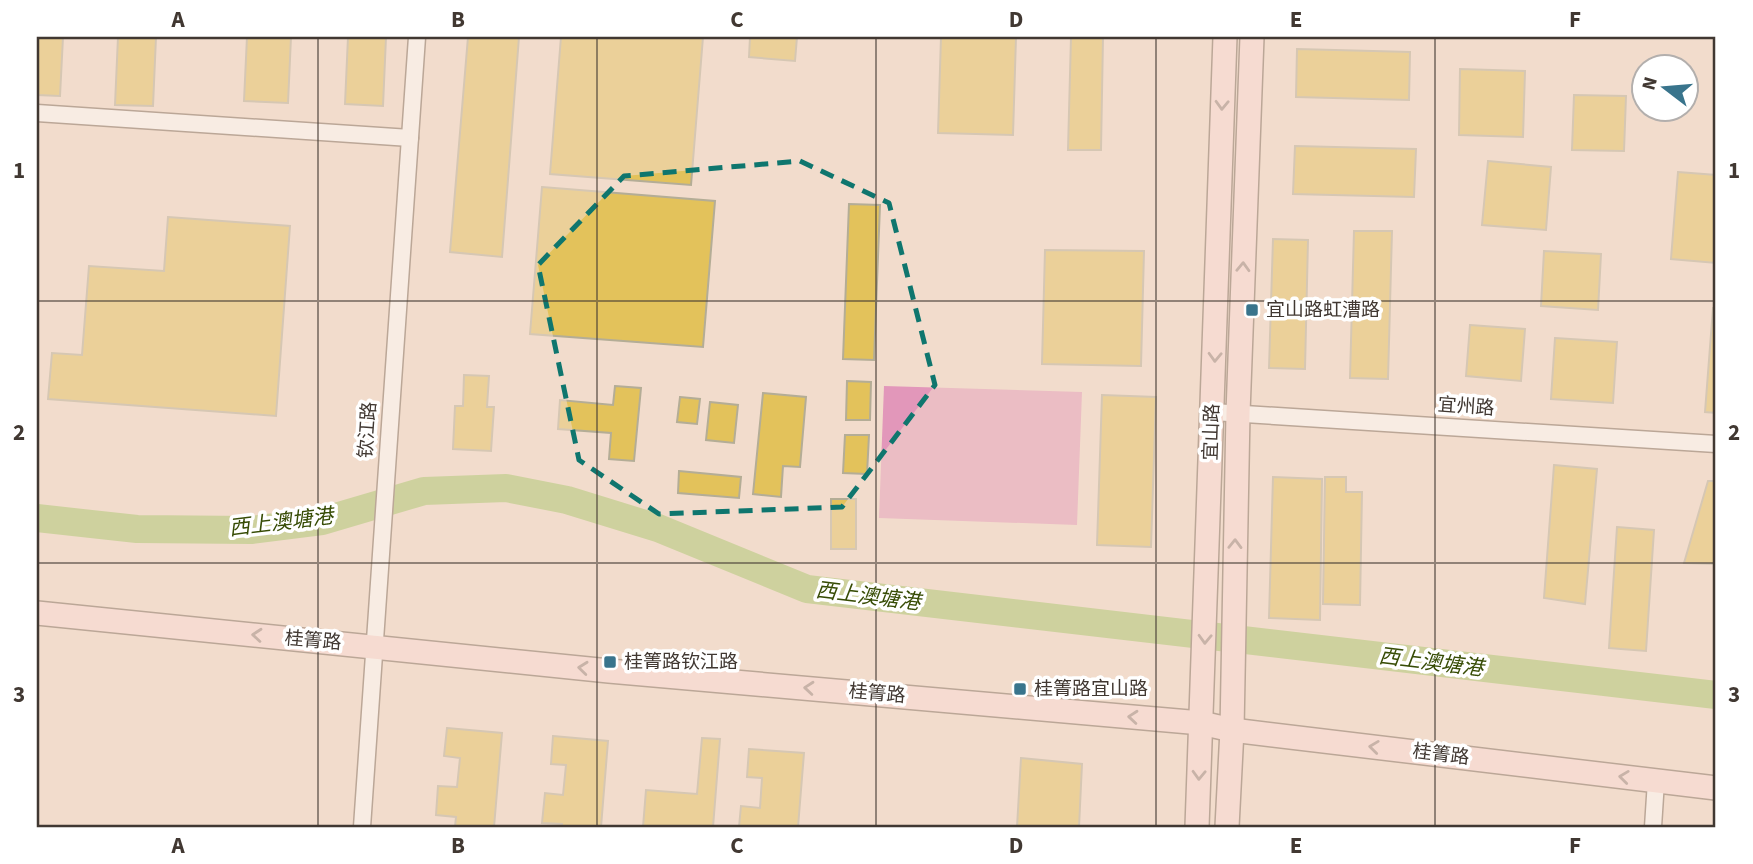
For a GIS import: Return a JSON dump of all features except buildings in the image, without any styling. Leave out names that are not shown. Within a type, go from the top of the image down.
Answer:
[{"type":"street","name":"钦江路","points":[[362,827],[417,37]]},
{"type":"street","name":"宜山路","points":[[1197,827],[1225,37]]},
{"type":"street","name":"宜山路","points":[[1227,827],[1232,730],[1238,413],[1252,37]]},
{"type":"street","points":[[37,113],[410,138]]},
{"type":"street","name":"宜州路","points":[[1213,412],[1716,444]]},
{"type":"street","name":"桂箐路","points":[[37,613],[609,671],[1201,723],[1232,730],[1716,788]]},
{"type":"street","points":[[1653,827],[1656,781]]},
{"type":"highlighted area","points":[[800,161],[889,203],[935,385],[842,507],[659,514],[579,460],[538,265],[624,176]]},
{"type":"shaded area","points":[[884,386],[1082,392],[1077,525],[879,518]]},
{"type":"waterway","name":"西上澳塘港","points":[[37,518],[137,529],[251,530],[322,521],[424,491],[506,488],[567,500],[658,528],[807,589],[1716,695]]},
{"type":"place","name":"宜山路虹漕路","points":[[1252,310]]},
{"type":"place","name":"桂箐路钦江路","points":[[610,662]]},
{"type":"place","name":"桂箐路宜山路","points":[[1020,689]]}]
